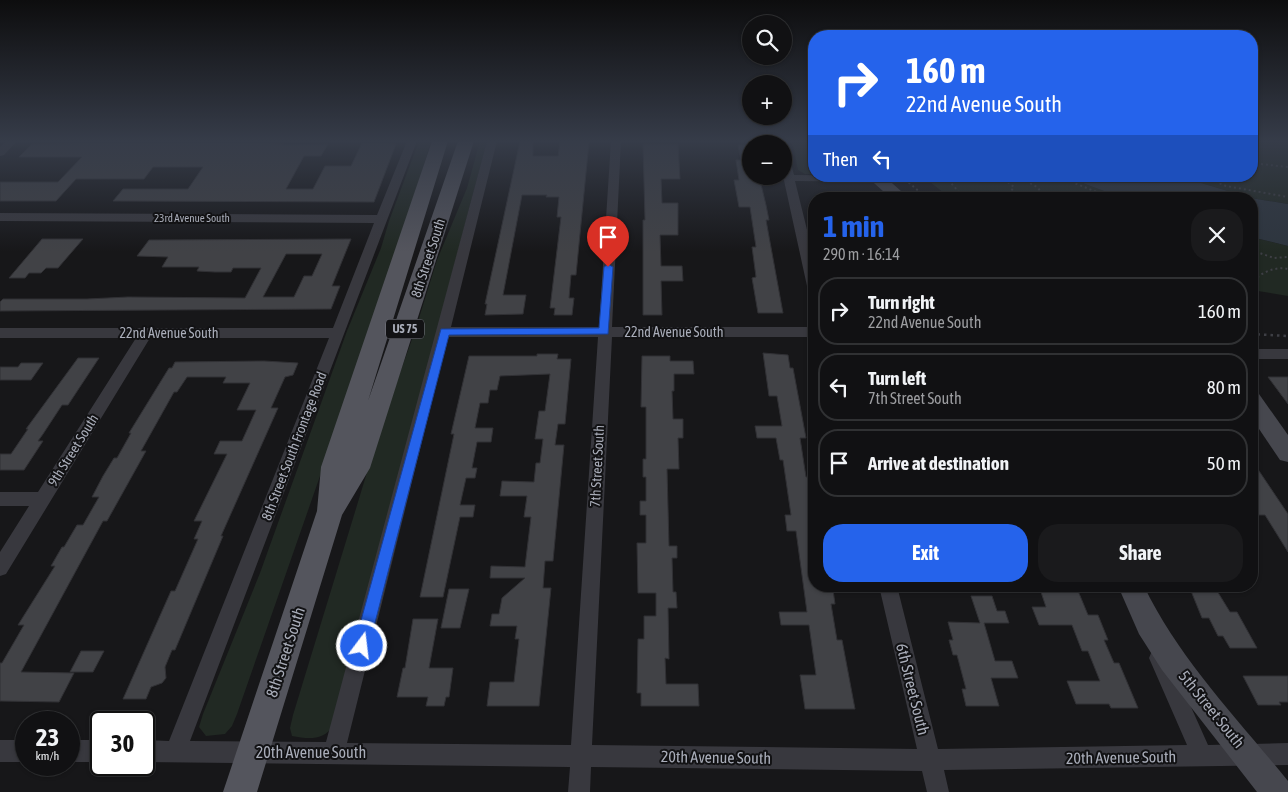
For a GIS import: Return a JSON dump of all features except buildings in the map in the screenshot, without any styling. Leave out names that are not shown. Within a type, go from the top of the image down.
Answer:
[{"type":"main road","name":"8th Street South","points":[[240,792],[330,511],[334,467],[428,178]]},
{"type":"main road","name":"8th Street South","points":[[330,511],[357,468],[454,178]]},
{"type":"street","name":"8th Street South Frontage Road","points":[[176,751],[398,178]]},
{"type":"street","points":[[334,752],[445,332],[483,178]]},
{"type":"street","name":"7th Street South","points":[[580,792],[614,178]]},
{"type":"street","points":[[792,178],[808,178]]},
{"type":"street","points":[[880,182],[893,192]]},
{"type":"street","points":[[791,185],[808,260]]},
{"type":"street","name":"23rd Avenue South","points":[[0,217],[383,219]]},
{"type":"street","name":"22nd Avenue South","points":[[445,332],[808,332]]},
{"type":"street","name":"22nd Avenue South","points":[[0,333],[338,333]]},
{"type":"street","name":"9th Street South","points":[[0,568],[146,333]]},
{"type":"street","points":[[1258,354],[1288,354]]},
{"type":"street","points":[[1258,410],[1288,452]]},
{"type":"street","points":[[0,499],[42,499]]},
{"type":"street","name":"6th Street South","points":[[889,592],[938,792]]},
{"type":"street","name":"5th Street South","points":[[1134,592],[1149,625],[1172,660],[1277,792]]},
{"type":"street","name":"5th Street South","points":[[1149,625],[1156,652],[1202,755]]},
{"type":"street","points":[[0,751],[15,751]]},
{"type":"street","name":"20th Avenue South","points":[[155,751],[931,760],[1288,754]]},
{"type":"path","points":[[908,182],[920,192]]},
{"type":"path","points":[[950,182],[959,192]]},
{"type":"path","points":[[1008,182],[1014,187],[1010,192]]},
{"type":"path","points":[[1028,182],[1041,192]]},
{"type":"path","points":[[1072,182],[1097,192]]},
{"type":"path","points":[[1216,182],[1226,186],[1288,197]]},
{"type":"path","points":[[1258,252],[1274,258],[1288,257]]},
{"type":"path","points":[[1258,277],[1278,267],[1288,270]]},
{"type":"path","points":[[1258,334],[1288,336]]},
{"type":"shaded area","points":[[405,178],[420,178],[394,264],[237,714],[232,726],[225,734],[206,736],[199,727],[203,714],[260,573],[347,331],[381,248]]},
{"type":"shaded area","points":[[470,178],[477,178],[333,726],[320,737],[304,738],[292,736],[290,728],[293,715],[383,420],[415,331],[437,260]]},
{"type":"shaded area","points":[[1258,178],[1288,178],[1288,204],[1258,199],[1258,192],[1231,192],[1198,182],[1258,182]]},
{"type":"shaded area","points":[[930,182],[1082,182],[1107,192],[943,192]]},
{"type":"shaded area","points":[[1082,182],[1198,182],[1231,192],[1107,192]]},
{"type":"shaded area","points":[[1258,199],[1288,204],[1288,246],[1258,239]]},
{"type":"shaded area","points":[[1258,239],[1288,246],[1288,296],[1258,291]]},
{"type":"route","points":[[362,646],[445,332],[604,332],[608,267]]}]
